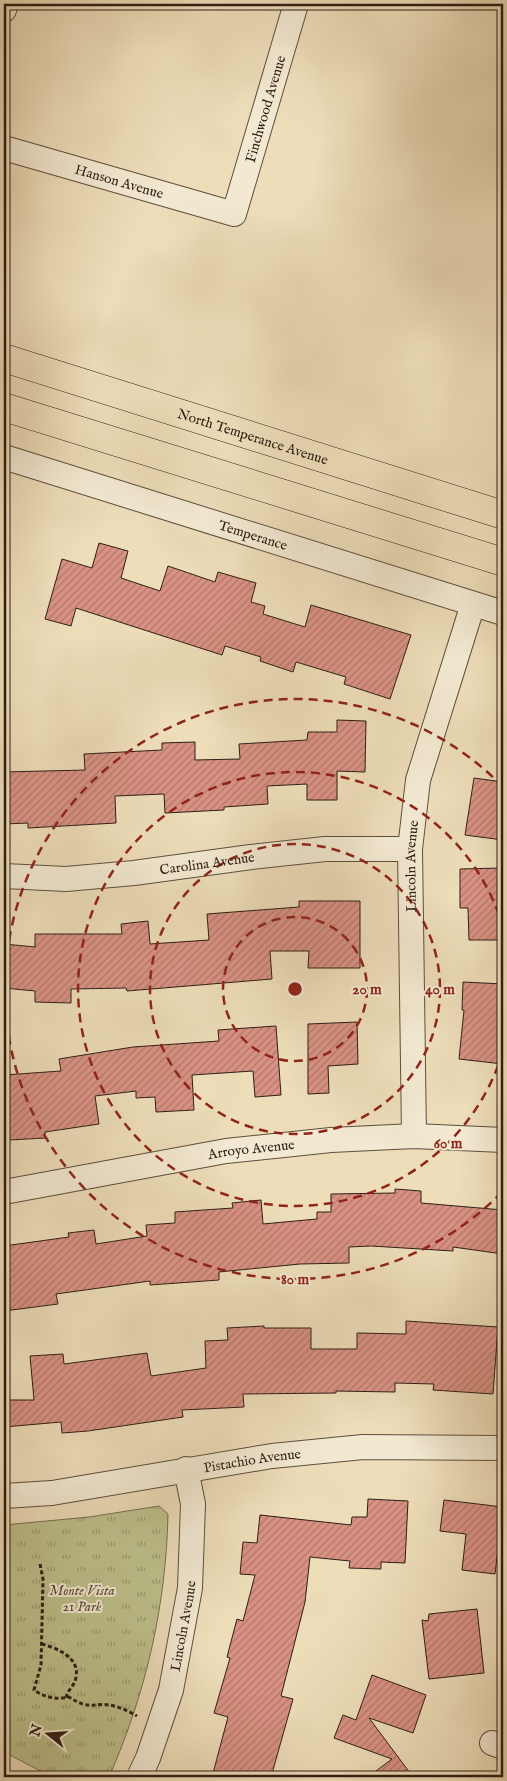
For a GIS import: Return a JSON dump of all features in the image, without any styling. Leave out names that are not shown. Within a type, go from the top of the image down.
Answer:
[{"type":"main road","name":"North Temperance Avenue","points":[[4,358],[503,515]]},
{"type":"main road","points":[[4,407],[503,562]]},
{"type":"street","points":[[4,10],[6,4]]},
{"type":"street","name":"Finchwood Avenue","points":[[234,214],[296,4]]},
{"type":"street","name":"Hanson Avenue","points":[[4,148],[234,214]]},
{"type":"street","name":"Temperance","points":[[4,457],[503,614]]},
{"type":"street","name":"Lincoln Avenue","points":[[414,1136],[410,849],[418,780],[474,604]]},
{"type":"street","name":"Carolina Avenue","points":[[4,876],[66,879],[134,873],[325,849],[410,849]]},
{"type":"street","name":"Arroyo Avenue","points":[[4,1192],[226,1151],[331,1140],[414,1136],[503,1140]]},
{"type":"street","name":"Pistachio Avenue","points":[[4,1496],[52,1493],[272,1456],[363,1447],[503,1448]]},
{"type":"street","name":"Lincoln Avenue","points":[[139,1777],[148,1758],[171,1690],[190,1588],[193,1504],[186,1469]]},
{"type":"path","points":[[40,1564],[43,1579],[41,1665],[34,1690],[40,1694],[59,1699],[66,1698],[90,1707],[113,1706],[137,1716]]},
{"type":"path","points":[[41,1644],[62,1651],[76,1668],[76,1677],[66,1698]]},
{"type":"green space","name":"Monte Vista 21 Park","points":[[159,1506],[168,1514],[163,1582],[158,1615],[143,1681],[122,1745],[109,1777],[52,1777],[4,1752],[4,1525],[89,1517]]},
{"type":"building","points":[[99,543],[128,551],[121,578],[160,591],[168,566],[215,582],[218,572],[256,583],[251,602],[265,606],[263,614],[305,627],[311,605],[411,635],[390,699],[344,684],[346,677],[296,662],[293,672],[260,661],[261,657],[225,646],[222,655],[76,608],[71,626],[45,619],[62,559],[92,568]]},
{"type":"building","points":[[337,720],[366,721],[365,772],[337,771],[337,800],[307,800],[307,784],[267,786],[268,804],[224,807],[224,810],[165,813],[164,794],[115,796],[116,823],[28,828],[28,823],[4,824],[4,772],[85,770],[84,754],[162,750],[162,743],[195,742],[195,760],[240,759],[239,744],[307,740],[308,732],[337,732]]},
{"type":"building","points":[[474,778],[503,782],[503,840],[465,835]]},
{"type":"building","points":[[503,868],[503,940],[469,940],[468,908],[460,908],[460,869]]},
{"type":"building","points":[[299,901],[360,901],[360,968],[308,968],[309,951],[270,951],[272,979],[127,991],[126,988],[71,989],[71,1003],[35,1002],[35,991],[4,988],[4,944],[35,947],[35,934],[122,934],[121,924],[148,921],[150,944],[209,940],[207,914],[299,907]]},
{"type":"building","points":[[463,982],[503,984],[503,1064],[459,1059],[464,1010],[462,1010]]},
{"type":"building","points":[[357,1022],[358,1064],[328,1066],[329,1093],[308,1094],[308,1024]]},
{"type":"building","points":[[276,1026],[281,1095],[255,1097],[253,1071],[192,1075],[194,1110],[156,1112],[155,1097],[136,1098],[136,1091],[95,1096],[99,1124],[45,1132],[45,1138],[9,1140],[9,1125],[4,1125],[4,1075],[61,1071],[59,1059],[133,1047],[219,1041],[218,1030]]},
{"type":"building","points":[[395,1189],[421,1191],[421,1203],[503,1210],[503,1254],[453,1247],[453,1251],[371,1246],[349,1247],[349,1263],[300,1264],[219,1272],[219,1280],[150,1285],[150,1281],[56,1294],[58,1304],[4,1311],[4,1246],[69,1237],[68,1233],[94,1230],[96,1244],[147,1236],[146,1225],[175,1223],[175,1212],[233,1208],[232,1203],[261,1200],[263,1224],[317,1219],[317,1212],[331,1212],[331,1194],[395,1193]]},
{"type":"building","points":[[406,1321],[498,1327],[493,1394],[433,1390],[434,1384],[395,1383],[395,1392],[336,1391],[336,1393],[243,1394],[244,1407],[182,1410],[183,1417],[88,1431],[62,1433],[61,1422],[4,1427],[4,1400],[34,1400],[30,1356],[63,1354],[64,1364],[147,1353],[151,1376],[206,1368],[205,1341],[228,1340],[227,1328],[264,1326],[264,1328],[311,1328],[311,1349],[357,1349],[357,1333],[406,1334]]},
{"type":"building","points":[[368,1499],[408,1501],[405,1563],[381,1562],[381,1569],[349,1568],[350,1561],[310,1557],[305,1602],[281,1696],[293,1699],[271,1777],[212,1777],[228,1717],[214,1713],[230,1658],[227,1657],[237,1619],[243,1621],[255,1575],[240,1574],[243,1542],[257,1543],[260,1515],[351,1525],[352,1517],[367,1517]]},
{"type":"building","points":[[444,1500],[503,1507],[495,1574],[462,1570],[466,1534],[440,1531]]},
{"type":"building","points":[[477,1609],[484,1673],[429,1679],[422,1620],[428,1621],[429,1614]]},
{"type":"building","points":[[372,1675],[426,1695],[413,1733],[369,1718],[413,1777],[368,1777],[392,1759],[334,1738],[343,1715],[356,1720]]}]
